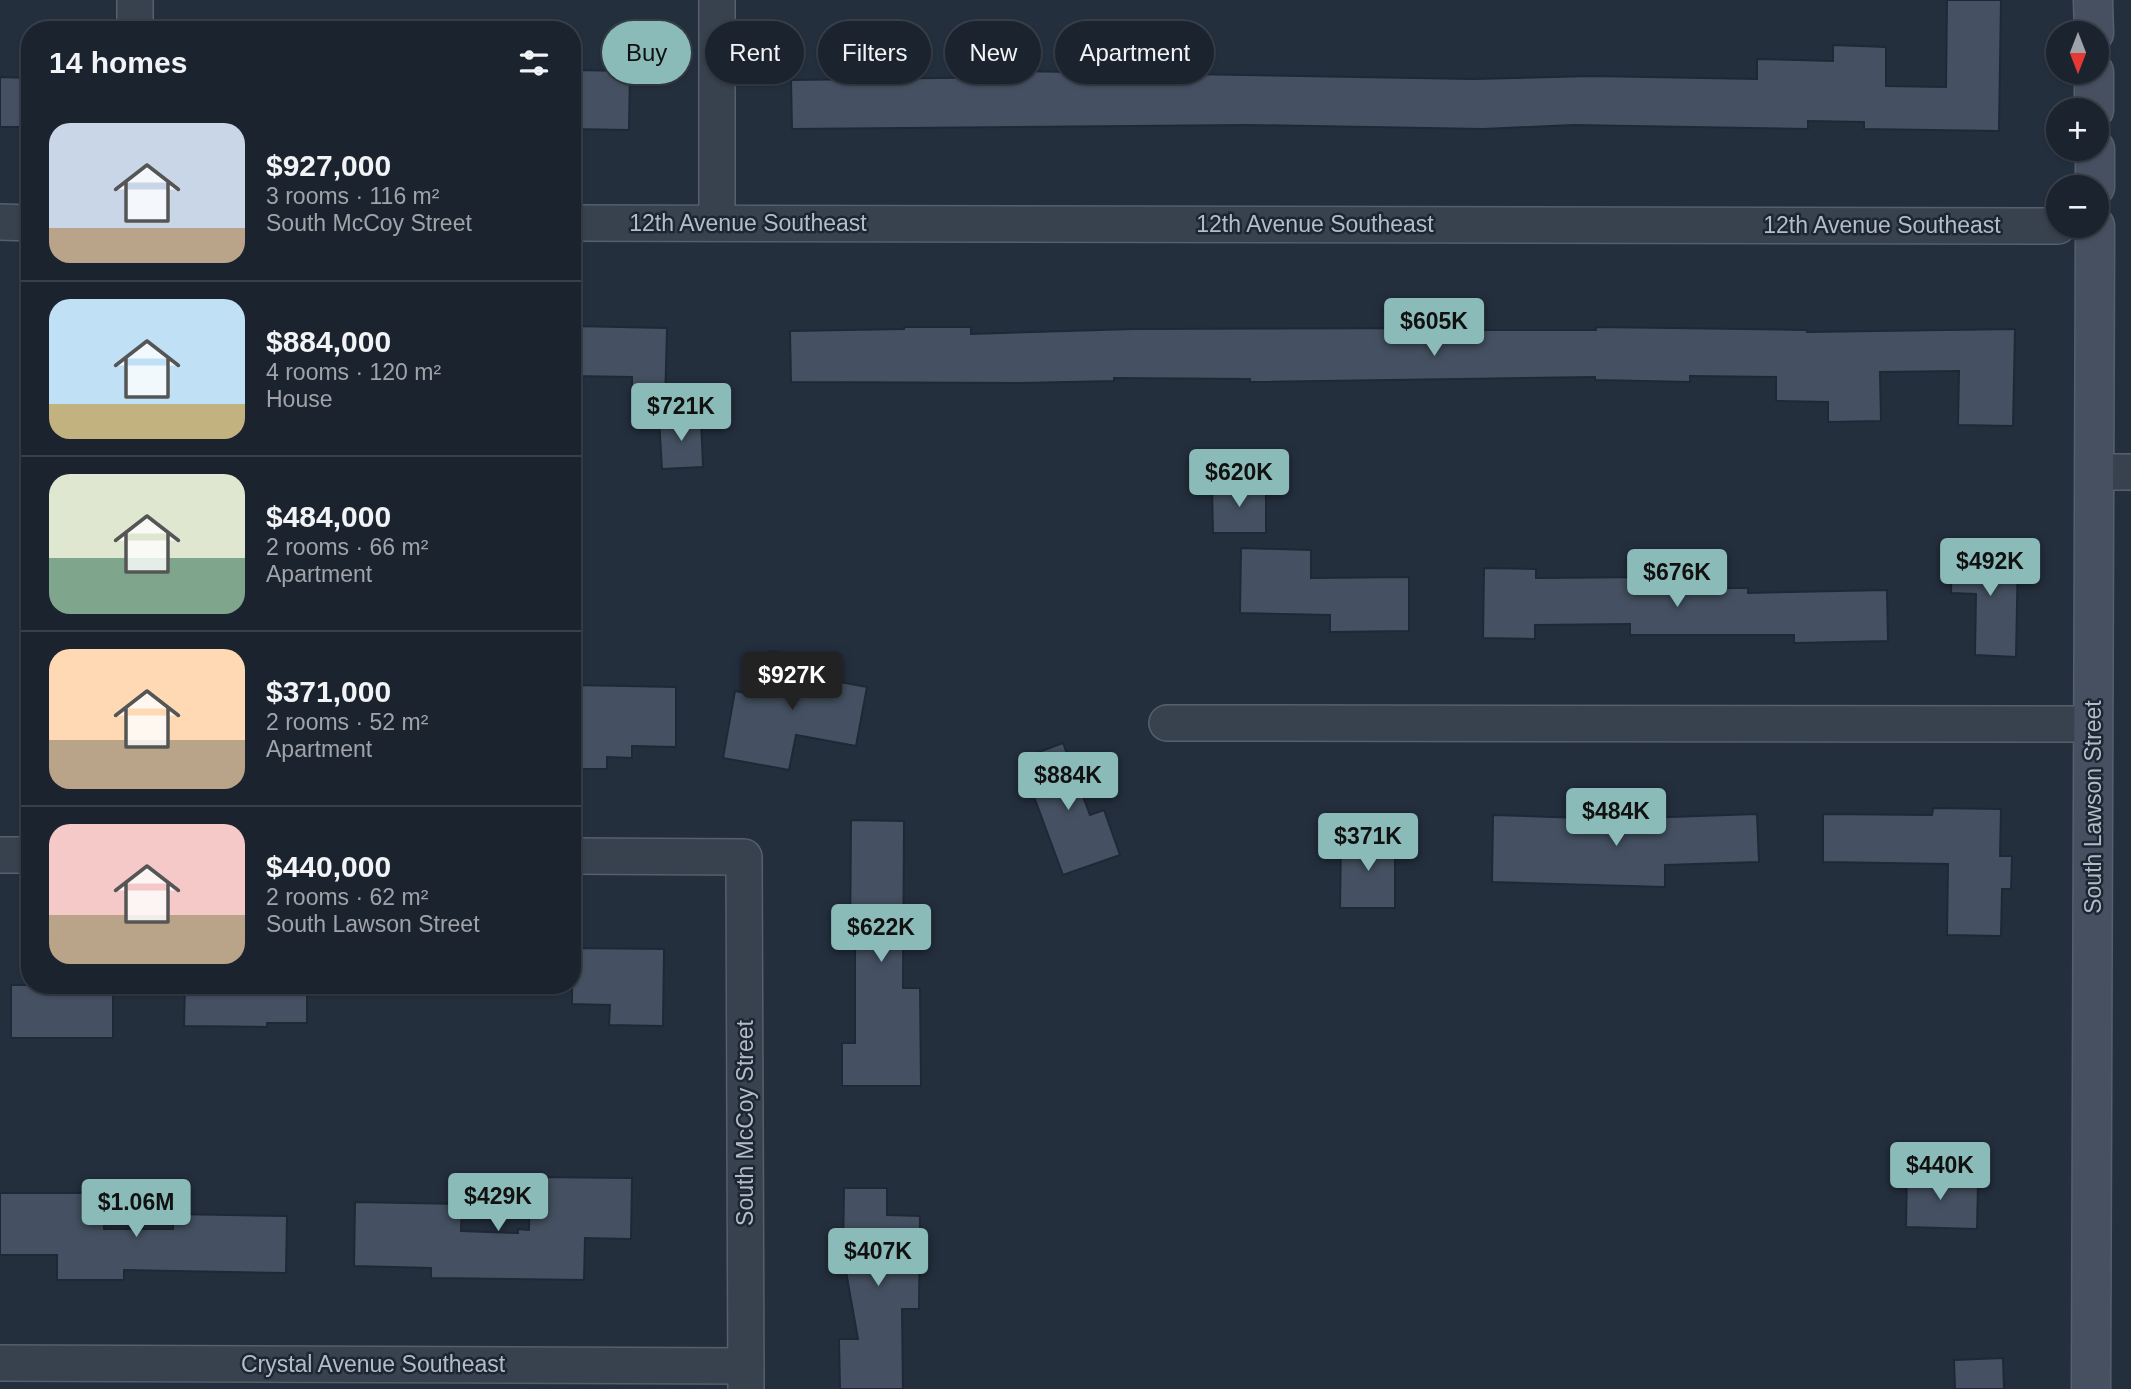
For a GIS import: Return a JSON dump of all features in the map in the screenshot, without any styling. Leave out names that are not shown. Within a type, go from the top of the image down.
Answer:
[{"type":"street","points":[[135,0],[135,21]]},
{"type":"street","points":[[717,0],[717,223]]},
{"type":"street","points":[[2094,0],[2094,21]]},
{"type":"street","points":[[0,222],[21,223]]},
{"type":"street","name":"12th Avenue Southeast","points":[[581,223],[2046,226]]},
{"type":"street","name":"South Lawson Street","points":[[2091,1389],[2093,724],[2112,472],[2096,238]]},
{"type":"street","points":[[1167,723],[2093,724]]},
{"type":"street","points":[[0,855],[21,855]]},
{"type":"street","name":"South McCoy Street","points":[[581,856],[744,857],[746,1377]]},
{"type":"street","name":"Crystal Avenue Southeast","points":[[0,1363],[254,1376],[746,1377]]},
{"type":"building","points":[[1947,0],[2001,0],[1999,131],[1864,129],[1864,122],[1808,121],[1808,129],[1573,125],[1483,129],[1248,125],[792,129],[791,84],[818,80],[818,84],[931,84],[931,78],[945,78],[945,84],[1041,84],[1041,72],[1055,72],[1055,84],[1214,84],[1214,75],[1473,79],[1592,76],[1757,79],[1757,59],[1833,61],[1833,45],[1886,47],[1886,86],[1946,87]]},
{"type":"building","points":[[581,70],[602,71],[602,84],[630,84],[629,130],[581,129]]},
{"type":"building","points":[[0,77],[21,78],[21,127],[0,127]]},
{"type":"building","points":[[581,326],[667,328],[665,404],[632,403],[632,377],[581,376]]},
{"type":"building","points":[[971,327],[971,334],[1134,329],[1596,330],[1596,327],[1807,332],[2015,329],[2013,426],[1958,425],[1959,371],[1880,372],[1881,421],[1828,422],[1828,402],[1776,401],[1776,377],[1690,376],[1690,382],[1595,380],[1595,377],[1250,382],[1250,379],[1114,378],[1114,381],[1021,383],[791,382],[790,331]]},
{"type":"building","points":[[701,417],[703,467],[662,469],[659,419]]},
{"type":"building","points":[[1266,485],[1266,533],[1213,533],[1212,487]]},
{"type":"building","points":[[1241,548],[1311,550],[1311,578],[1409,577],[1409,631],[1330,632],[1330,615],[1240,613]]},
{"type":"building","points":[[1952,551],[2018,553],[2016,657],[1975,655],[1976,594],[1951,593]]},
{"type":"building","points":[[1484,568],[1536,569],[1536,578],[1654,577],[1654,588],[1748,588],[1748,593],[1887,590],[1888,641],[1794,643],[1794,635],[1630,635],[1630,624],[1535,625],[1535,639],[1483,638]]},
{"type":"building","points":[[770,651],[826,661],[823,679],[867,687],[856,746],[796,735],[789,770],[723,758],[735,691],[762,696]]},
{"type":"building","points":[[581,685],[676,687],[676,747],[632,746],[632,758],[607,757],[607,769],[581,769]]},
{"type":"building","points":[[1063,743],[1090,815],[1104,810],[1120,855],[1063,875],[1020,759]]},
{"type":"building","points":[[1933,808],[2001,809],[2000,856],[2012,856],[2011,889],[2002,889],[2001,936],[1947,935],[1948,864],[1823,862],[1823,814],[1932,815]]},
{"type":"building","points":[[1757,814],[1759,862],[1665,865],[1665,887],[1492,882],[1493,815],[1611,819]]},
{"type":"building","points":[[851,820],[904,821],[903,988],[920,988],[921,1086],[842,1086],[842,1043],[855,1043],[855,945],[850,945]]},
{"type":"building","points":[[1341,838],[1395,839],[1395,908],[1340,908]]},
{"type":"building","points":[[581,948],[664,949],[663,1026],[609,1025],[610,1005],[572,1004],[572,994],[581,994]]},
{"type":"building","points":[[11,985],[21,985],[21,994],[113,994],[113,1038],[11,1038]]},
{"type":"building","points":[[185,994],[307,994],[307,1023],[267,1023],[267,1027],[184,1026]]},
{"type":"building","points":[[1907,1168],[1940,1169],[1939,1182],[1978,1184],[1977,1229],[1906,1227]]},
{"type":"building","points":[[530,1177],[632,1178],[631,1239],[585,1238],[584,1280],[431,1278],[431,1268],[354,1266],[355,1202],[462,1204],[461,1231],[518,1233],[518,1229],[529,1230]]},
{"type":"building","points":[[844,1188],[887,1188],[887,1215],[920,1216],[919,1309],[902,1309],[903,1389],[840,1389],[839,1339],[858,1339],[843,1255]]},
{"type":"building","points":[[0,1193],[104,1193],[104,1229],[173,1229],[173,1214],[287,1216],[286,1273],[124,1270],[124,1280],[57,1280],[57,1255],[0,1255]]},
{"type":"building","points":[[2003,1358],[2004,1389],[1955,1389],[1954,1360]]}]
